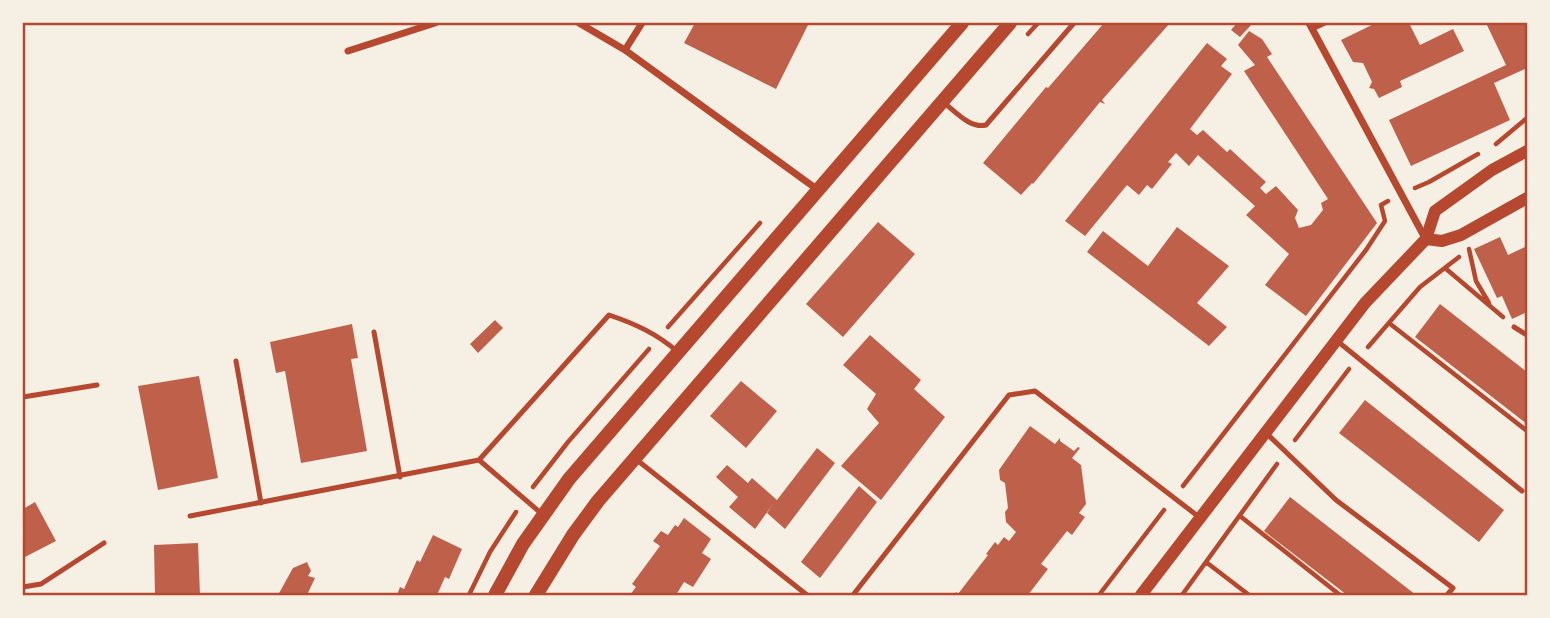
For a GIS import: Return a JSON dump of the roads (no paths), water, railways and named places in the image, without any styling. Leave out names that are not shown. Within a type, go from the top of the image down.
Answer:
[{"type":"main road","points":[[495,595],[542,513],[569,479],[962,23]]},
{"type":"main road","points":[[536,595],[573,535],[598,501],[1010,23]]},
{"type":"street","points":[[348,51],[435,23]]},
{"type":"street","points":[[579,23],[625,50],[818,190]]},
{"type":"street","points":[[625,50],[642,23]]},
{"type":"street","points":[[1311,26],[1426,239]]},
{"type":"street","points":[[1141,595],[1336,340],[1386,279],[1426,239],[1435,211],[1492,170],[1527,151]]},
{"type":"street","points":[[1426,239],[1442,241],[1461,235],[1527,198]]},
{"type":"lane","points":[[942,102],[972,124],[986,125],[1074,23]]},
{"type":"lane","points":[[1311,26],[1325,23]]},
{"type":"lane","points":[[190,516],[479,460],[609,315],[638,324],[678,352]]},
{"type":"lane","points":[[1514,327],[1527,335]]},
{"type":"lane","points":[[374,332],[400,477]]},
{"type":"lane","points":[[1336,340],[1522,491]]},
{"type":"lane","points":[[236,360],[261,503]]},
{"type":"lane","points":[[23,397],[97,385]]},
{"type":"lane","points":[[853,595],[1009,395],[1035,391],[1200,519]]},
{"type":"lane","points":[[1266,433],[1336,500],[1452,588],[1447,595]]},
{"type":"lane","points":[[635,458],[807,595]]},
{"type":"lane","points":[[479,460],[542,513]]},
{"type":"lane","points":[[23,587],[41,584],[104,543]]}]
